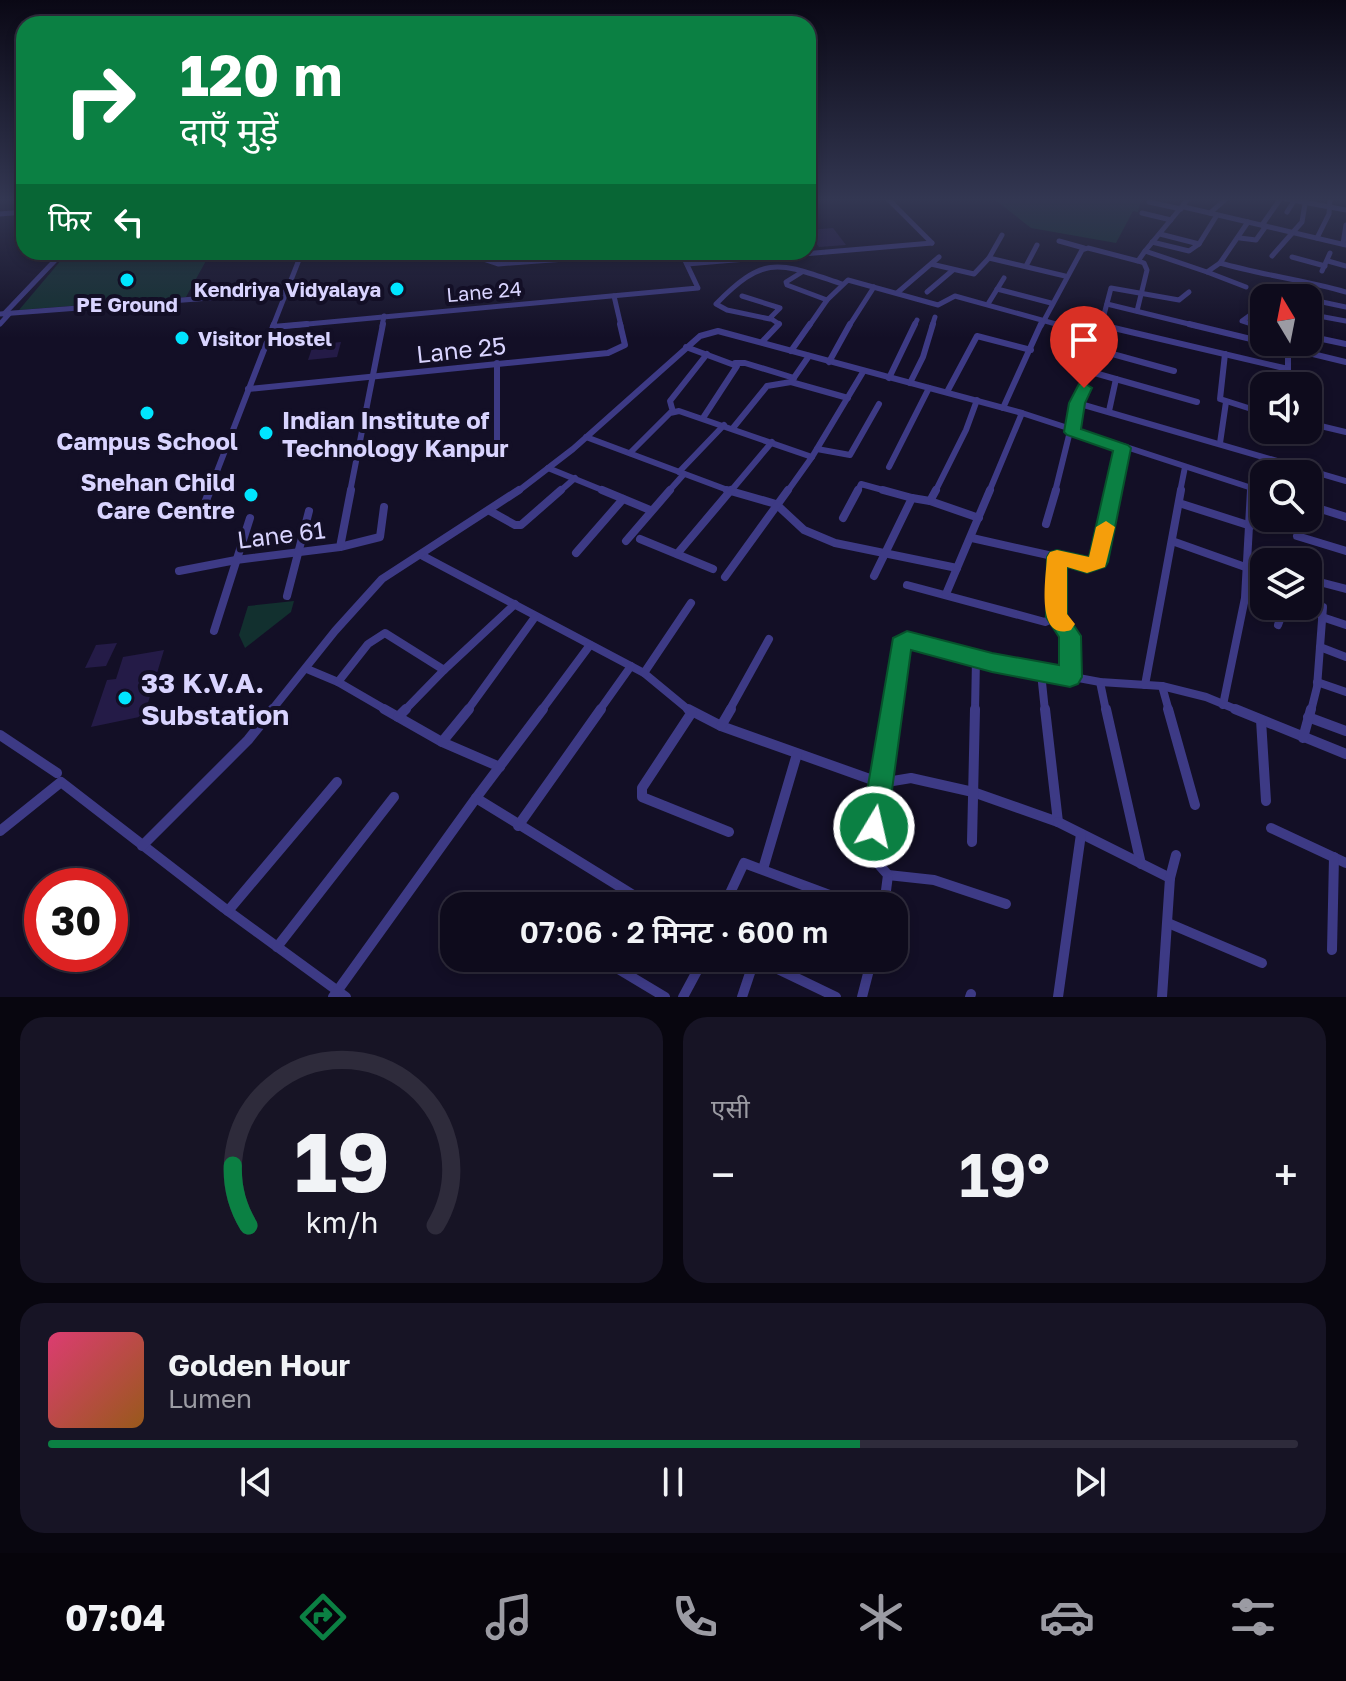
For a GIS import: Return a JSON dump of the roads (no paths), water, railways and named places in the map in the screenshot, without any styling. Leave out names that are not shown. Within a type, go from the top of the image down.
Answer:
[{"type":"street","points":[[816,251],[911,245]]},
{"type":"street","points":[[931,264],[974,274],[997,245]]},
{"type":"street","points":[[1026,266],[1037,245]]},
{"type":"street","points":[[1072,245],[1144,263],[1147,270],[1137,311]]},
{"type":"street","points":[[1138,261],[1150,245]]},
{"type":"street","points":[[1162,245],[1189,251],[1198,245]]},
{"type":"street","points":[[1207,272],[1220,263],[1235,245]]},
{"type":"street","points":[[1272,256],[1281,245]]},
{"type":"street","points":[[1003,408],[1051,303],[1085,248]]},
{"type":"street","points":[[1145,251],[1246,287]]},
{"type":"street","points":[[1325,266],[1330,253]]},
{"type":"street","points":[[897,293],[939,257]]},
{"type":"street","points":[[1292,257],[1325,266],[1346,266]]},
{"type":"street","points":[[989,258],[1065,276]]},
{"type":"street","points":[[0,324],[4,314],[55,260]]},
{"type":"street","points":[[202,511],[299,260]]},
{"type":"street","points":[[486,260],[498,264],[552,260]]},
{"type":"street","points":[[685,260],[687,264],[728,260]]},
{"type":"street","points":[[1220,263],[1252,272],[1292,277],[1346,292]]},
{"type":"street","name":"Lane 24","points":[[273,327],[698,288],[687,264]]},
{"type":"street","points":[[762,342],[779,324],[716,304],[754,270],[781,267],[842,284]]},
{"type":"street","points":[[927,292],[953,270]]},
{"type":"street","points":[[802,272],[786,282],[787,285],[827,300]]},
{"type":"street","points":[[988,304],[1004,278]]},
{"type":"street","points":[[913,279],[933,286]]},
{"type":"street","points":[[791,351],[827,300],[848,280],[938,305],[955,296],[1100,336]]},
{"type":"street","points":[[829,362],[864,298],[874,287]]},
{"type":"street","points":[[1046,524],[1077,403],[1098,350],[1101,325],[1112,287],[1179,300],[1189,292]]},
{"type":"street","points":[[997,289],[1051,303]]},
{"type":"street","points":[[4,314],[287,292]]},
{"type":"street","name":"Lane 25","points":[[248,389],[608,353],[622,349],[625,337],[614,296]]},
{"type":"street","points":[[742,296],[779,306],[770,319]]},
{"type":"street","points":[[1322,302],[1346,307]]},
{"type":"street","points":[[1107,304],[1250,339]]},
{"type":"street","name":"Lane 61","points":[[179,571],[236,560],[340,547],[384,316]]},
{"type":"street","points":[[910,383],[923,357],[935,317]]},
{"type":"street","points":[[1322,317],[1346,321]]},
{"type":"street","points":[[889,378],[917,320]]},
{"type":"street","points":[[1101,325],[1288,369]]},
{"type":"street","points":[[142,846],[248,740],[335,631],[382,579],[423,556],[548,468],[700,336],[718,331],[977,400],[1250,488]]},
{"type":"street","points":[[947,392],[977,336],[1031,350]]},
{"type":"street","points":[[1322,339],[1346,344]]},
{"type":"street","points":[[686,347],[735,363],[745,363],[848,398]]},
{"type":"street","points":[[1098,350],[1174,371]]},
{"type":"street","points":[[673,412],[670,401],[707,354]]},
{"type":"street","points":[[1225,354],[1219,397],[1250,409]]},
{"type":"street","points":[[733,428],[767,386],[792,380],[809,356]]},
{"type":"street","points":[[1288,356],[1288,372]]},
{"type":"street","points":[[1319,356],[1346,362]]},
{"type":"street","points":[[497,363],[497,444]]},
{"type":"street","points":[[703,418],[737,366],[735,363]]},
{"type":"street","points":[[725,577],[815,453],[863,372]]},
{"type":"street","points":[[1091,372],[1197,402]]},
{"type":"street","points":[[1109,411],[1116,379]]},
{"type":"street","points":[[889,467],[929,388]]},
{"type":"street","points":[[930,501],[966,430],[977,400]]},
{"type":"street","points":[[1220,443],[1226,402]]},
{"type":"street","points":[[1077,403],[1346,481]]},
{"type":"street","points":[[673,412],[703,418],[772,442],[815,453],[844,456],[850,455],[879,404]]},
{"type":"street","points":[[630,453],[673,412]]},
{"type":"street","points":[[946,594],[1022,413]]},
{"type":"street","points":[[626,541],[724,425]]},
{"type":"street","points":[[1322,426],[1346,432]]},
{"type":"street","points":[[586,437],[729,491],[776,504],[804,530],[835,543],[957,568]]},
{"type":"street","points":[[677,554],[772,442]]},
{"type":"street","points":[[972,538],[1087,565],[1098,562],[1122,448]]},
{"type":"street","points":[[1145,685],[1185,467]]},
{"type":"street","points":[[548,468],[650,510]]},
{"type":"street","points":[[490,511],[515,525],[521,525],[575,478]]},
{"type":"street","points":[[843,518],[861,484],[930,501],[979,518]]},
{"type":"street","points":[[874,576],[912,498]]},
{"type":"street","points":[[576,553],[623,499]]},
{"type":"street","points":[[1179,503],[1250,526]]},
{"type":"street","points":[[340,547],[380,537],[384,507]]},
{"type":"street","points":[[1322,509],[1346,517]]},
{"type":"street","points":[[287,596],[309,511]]},
{"type":"street","points":[[214,631],[250,518]]},
{"type":"street","points":[[1223,705],[1245,598],[1251,532]]},
{"type":"street","points":[[1297,536],[1346,551]]},
{"type":"street","points":[[640,539],[713,569]]},
{"type":"street","points":[[1172,541],[1248,568]]},
{"type":"street","points":[[423,556],[644,673],[692,712],[721,726],[881,783],[911,778],[973,792],[1058,822],[1170,878]]},
{"type":"street","points":[[1057,557],[1056,617],[1070,636],[1070,677]]},
{"type":"street","points":[[1322,583],[1346,589]]},
{"type":"street","points":[[907,585],[1045,622],[1056,617]]},
{"type":"street","points":[[644,673],[691,603]]},
{"type":"street","points":[[398,717],[515,604]]},
{"type":"street","points":[[1303,738],[1317,682],[1323,612],[1346,625]]},
{"type":"street","points":[[442,742],[483,691],[535,617]]},
{"type":"street","points":[[1278,625],[1280,620]]},
{"type":"street","points":[[338,682],[368,644],[385,633],[444,670]]},
{"type":"street","points":[[721,726],[769,639]]},
{"type":"street","points":[[1006,904],[934,880],[888,875],[873,858],[870,849],[901,644],[907,640],[1041,673],[1100,682],[1162,686],[1223,705],[1346,754]]},
{"type":"street","points":[[0,831],[61,782],[339,995],[476,798],[590,645]]},
{"type":"street","points":[[1320,647],[1346,657]]},
{"type":"street","points":[[972,842],[976,659]]},
{"type":"street","points":[[518,826],[631,666]]},
{"type":"street","points":[[307,669],[338,682],[442,742],[500,767]]},
{"type":"street","points":[[1041,673],[1058,822]]},
{"type":"street","points":[[1100,682],[1141,864]]},
{"type":"street","points":[[1317,682],[1346,692]]},
{"type":"street","points":[[1162,686],[1195,805]]},
{"type":"street","points":[[692,712],[642,788],[642,797],[729,832]]},
{"type":"street","points":[[1308,717],[1346,731]]},
{"type":"street","points":[[1261,720],[1266,801]]},
{"type":"street","points":[[0,735],[57,773]]},
{"type":"street","points":[[763,869],[797,754]]},
{"type":"street","points":[[228,911],[337,782]]},
{"type":"street","points":[[277,947],[394,797]]},
{"type":"street","points":[[476,798],[628,892]]},
{"type":"street","points":[[1271,828],[1346,863]]},
{"type":"street","points":[[1058,997],[1081,834]]},
{"type":"street","points":[[1162,997],[1170,878],[1176,855]]},
{"type":"street","points":[[1332,950],[1334,857]]},
{"type":"street","points":[[731,892],[744,863],[823,892]]},
{"type":"street","points":[[886,892],[888,875]]},
{"type":"street","points":[[1168,923],[1262,963]]},
{"type":"street","points":[[742,997],[755,958],[836,997]]},
{"type":"street","points":[[623,972],[665,997]]},
{"type":"street","points":[[683,997],[696,972]]},
{"type":"street","points":[[862,997],[868,972]]},
{"type":"place","name":"PE Ground","points":[[127,280]]},
{"type":"place","name":"Kendriya Vidyalaya","points":[[397,289]]},
{"type":"place","name":"Visitor Hostel","points":[[182,338]]},
{"type":"place","name":"Campus School","points":[[147,413]]},
{"type":"place","name":"Indian Institute of Technology Kanpur","points":[[266,433]]},
{"type":"place","name":"Snehan Child Care Centre","points":[[251,495]]},
{"type":"place","name":"33 K.V.A. Substation","points":[[125,698]]}]
